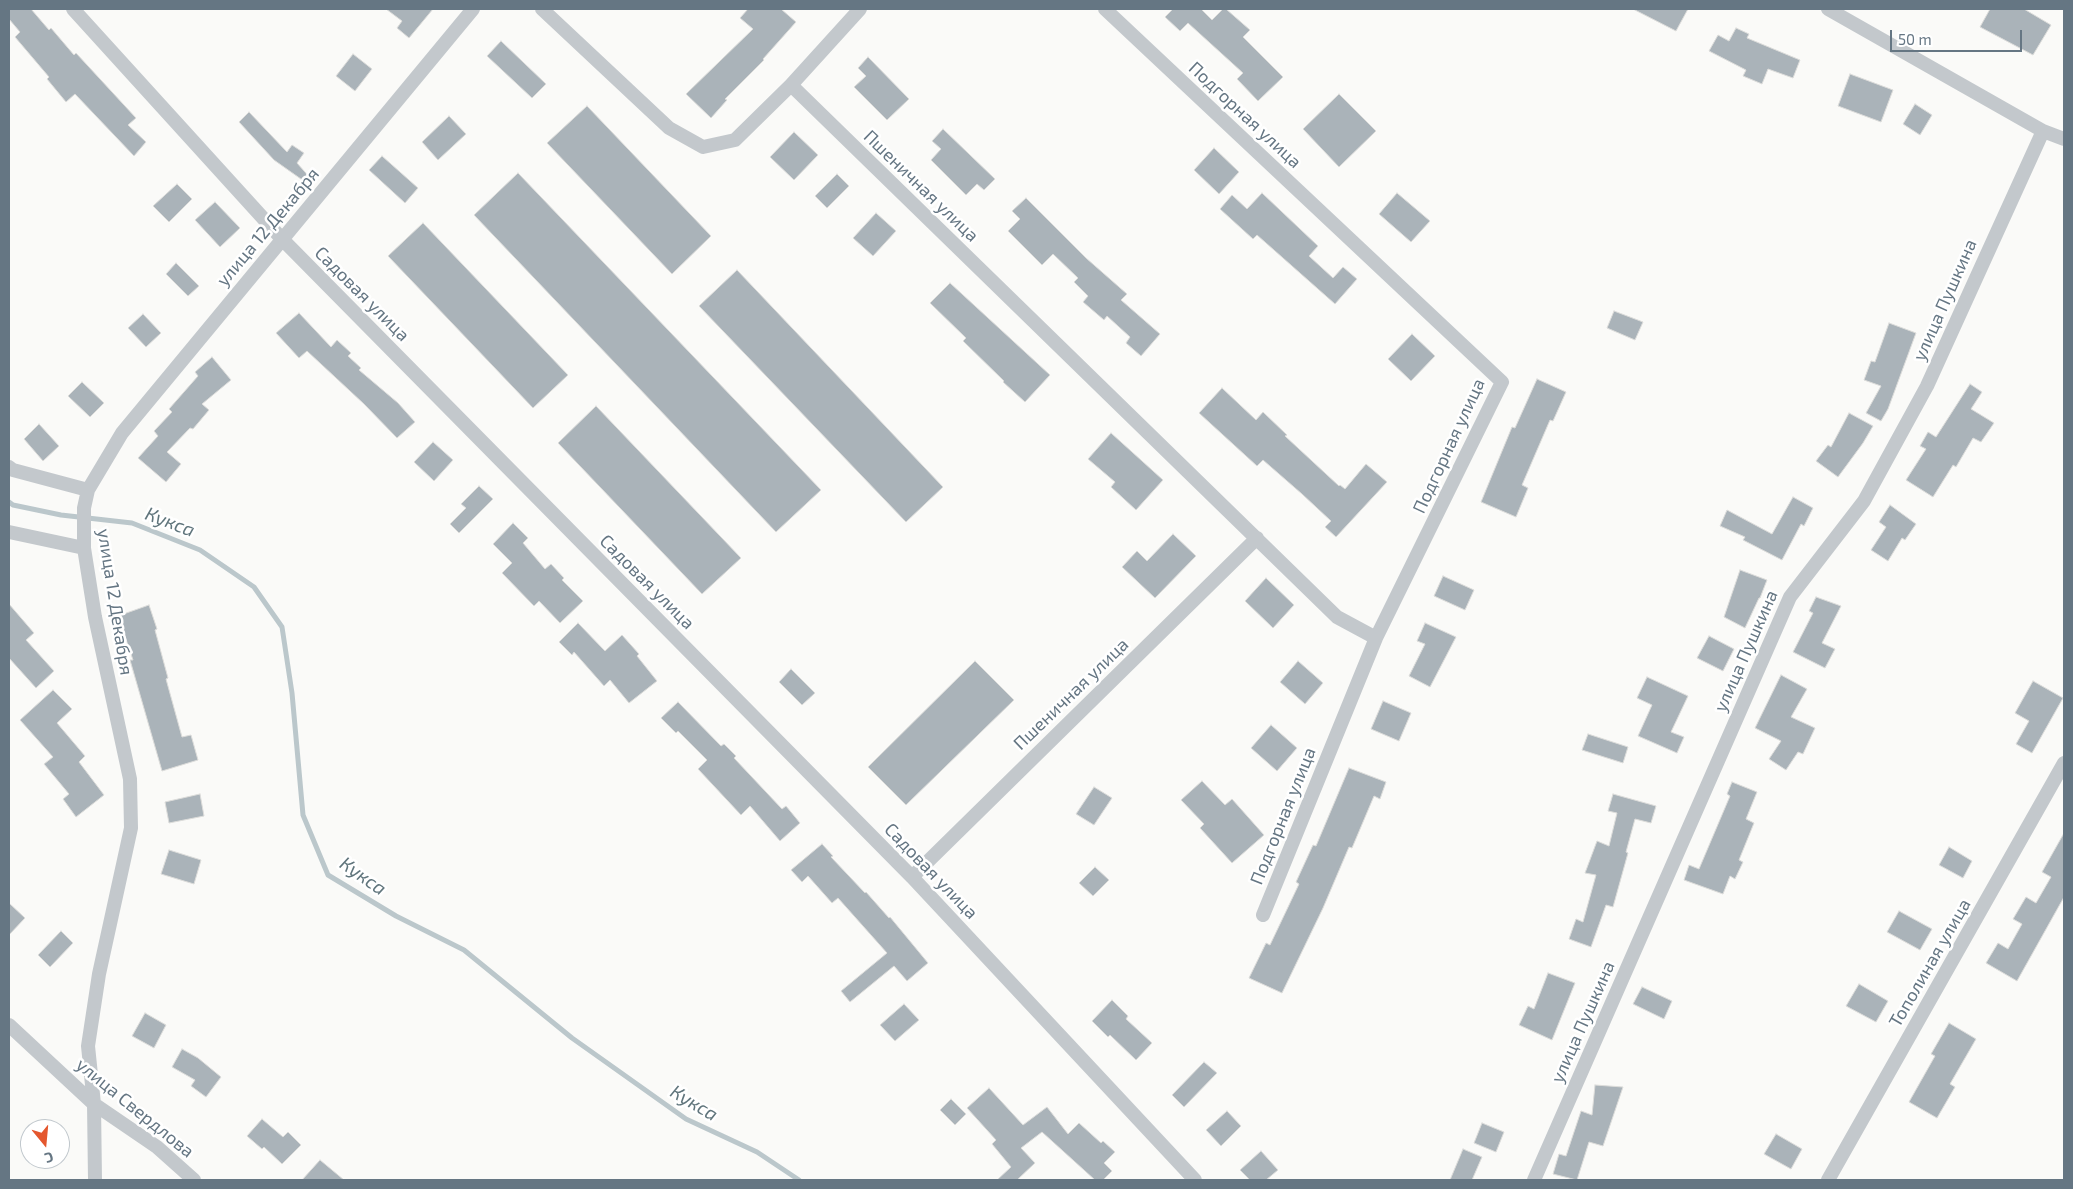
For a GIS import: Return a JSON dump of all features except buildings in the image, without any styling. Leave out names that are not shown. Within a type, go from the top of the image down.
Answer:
[{"type":"street","name":"Садовая улица","points":[[73,9],[282,239],[912,877],[1195,1180]]},
{"type":"street","name":"улица 12 Декабря","points":[[96,1180],[94,1104],[88,1046],[99,974],[131,828],[130,779],[95,617],[84,548],[84,508],[88,490],[122,433],[473,9]]},
{"type":"street","points":[[542,9],[669,128],[704,147],[735,140],[791,85],[860,9]]},
{"type":"street","name":"Подгорная улица","points":[[1105,9],[1502,382],[1376,638],[1263,915]]},
{"type":"street","points":[[1828,9],[2043,131],[2064,139]]},
{"type":"street","name":"Пшеничная улица","points":[[791,85],[1337,617],[1376,638]]},
{"type":"street","name":"улица Пушкина","points":[[1534,1180],[1790,597],[1864,501],[1927,386],[2043,131]]},
{"type":"street","points":[[9,467],[13,470],[88,490]]},
{"type":"street","points":[[9,532],[84,548]]},
{"type":"street","name":"Пшеничная улица","points":[[912,877],[1257,538]]},
{"type":"street","name":"Тополиная улица","points":[[1828,1180],[2064,764]]},
{"type":"street","name":"улица Свердлова","points":[[9,1025],[94,1104],[157,1147],[194,1180]]},
{"type":"waterway","name":"Кукса","points":[[9,502],[13,505],[61,515],[132,523],[200,550],[254,587],[282,627],[292,693],[303,815],[328,875],[396,916],[464,950],[572,1038],[686,1119],[757,1152],[799,1180]]}]
